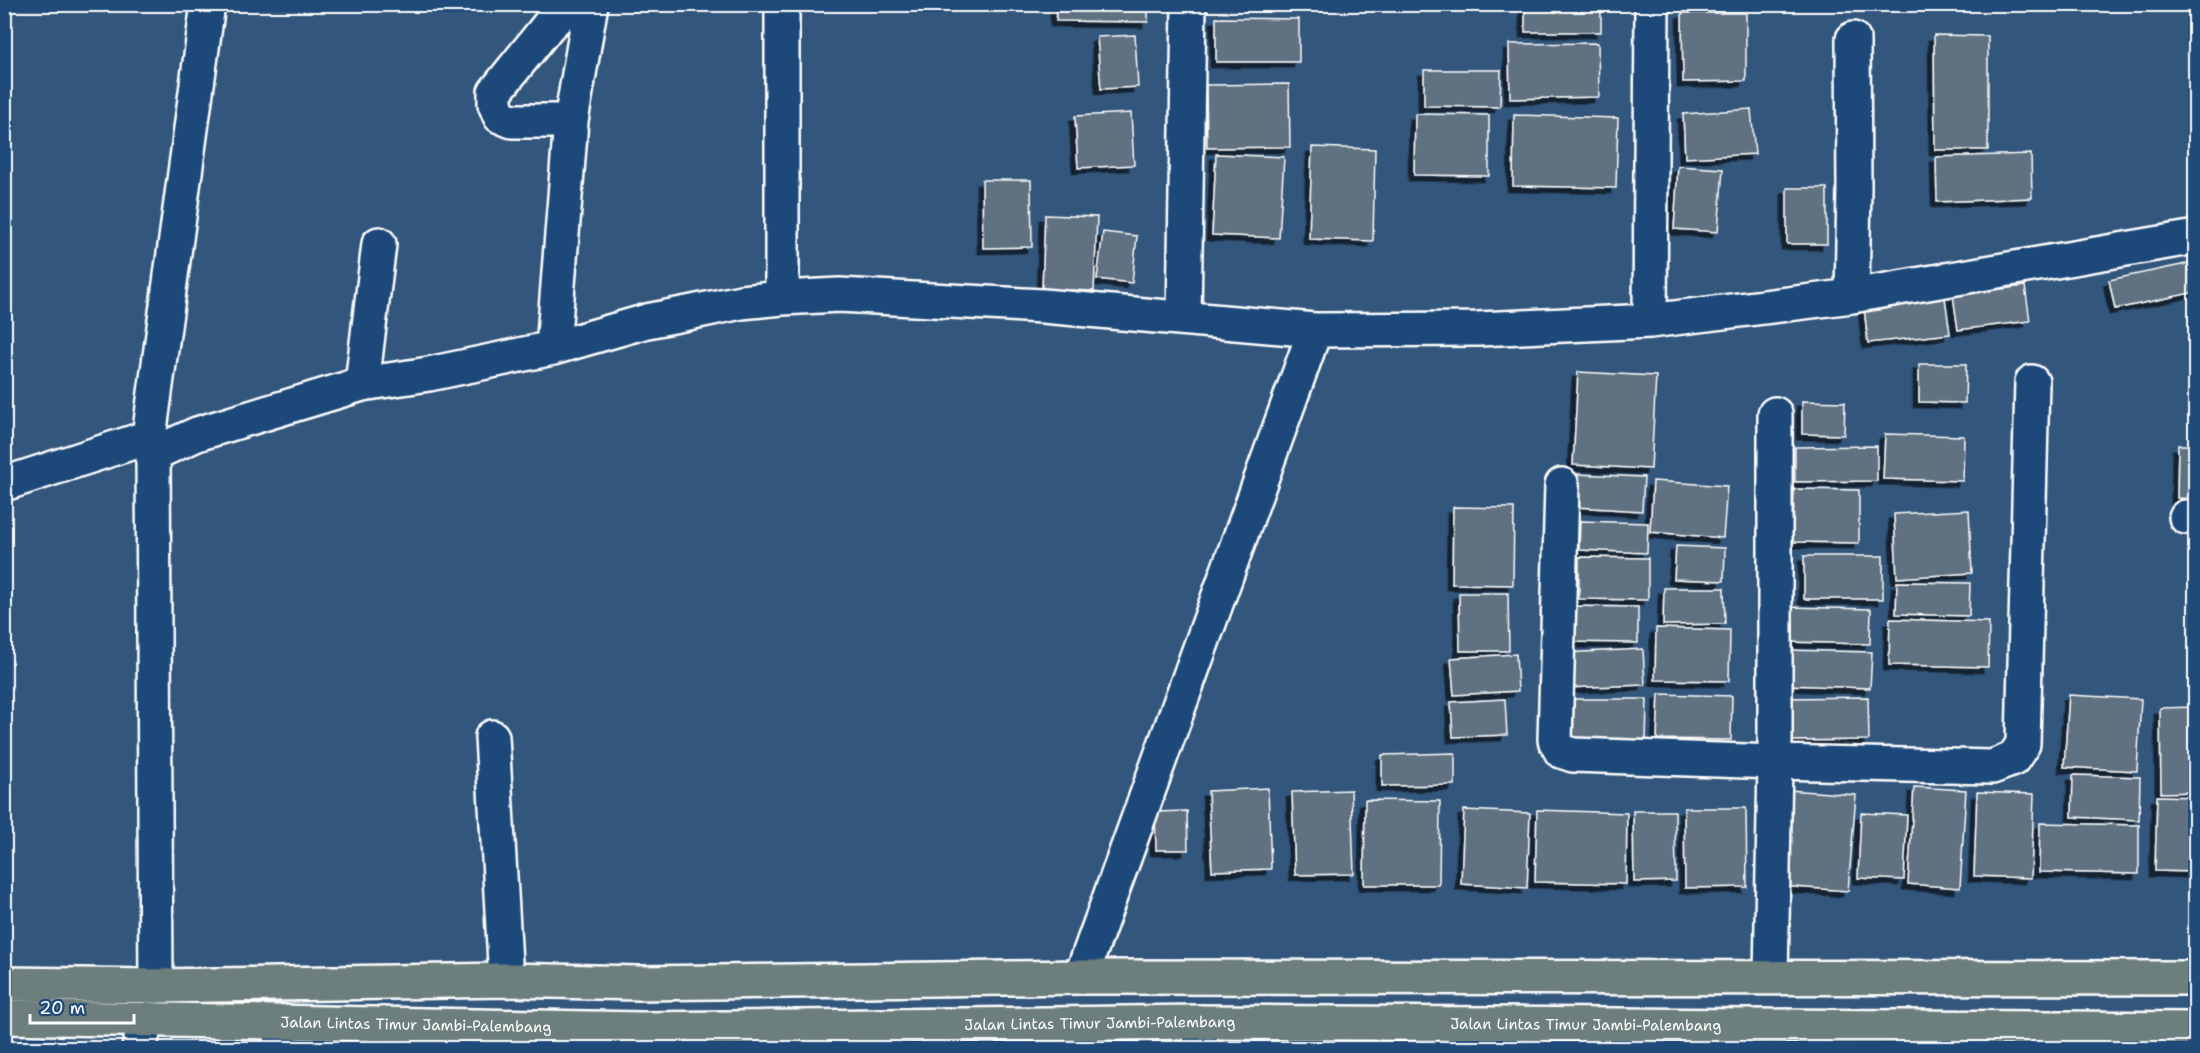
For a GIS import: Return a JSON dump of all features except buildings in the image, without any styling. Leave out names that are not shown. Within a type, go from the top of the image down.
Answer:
[{"type":"highway","points":[[4,984],[156,986],[506,980],[639,983],[1081,977],[2196,978]]},
{"type":"highway","points":[[740,982],[740,1028]]},
{"type":"highway","name":"Jalan Lintas Timur Jambi-Palembang","points":[[4,1017],[143,1034],[675,1039],[740,1028],[867,1037],[946,1037],[1049,1025],[1200,1035],[2148,1039],[2196,1029]]},
{"type":"street","points":[[156,986],[151,446],[208,4]]},
{"type":"street","points":[[570,4],[548,26],[495,92],[495,104],[500,117],[512,121],[571,121]]},
{"type":"street","points":[[553,348],[571,121],[591,4]]},
{"type":"street","points":[[782,4],[782,298]]},
{"type":"street","points":[[1184,318],[1189,4]]},
{"type":"street","points":[[1650,321],[1652,4]]},
{"type":"street","points":[[1852,296],[1853,39]]},
{"type":"street","points":[[4,484],[197,434],[362,384],[429,374],[553,348],[647,321],[741,302],[782,298],[872,297],[1043,306],[1315,330],[1478,329],[1650,321],[1852,296],[2196,237]]},
{"type":"street","points":[[362,384],[379,244]]},
{"type":"street","points":[[1081,977],[1315,330]]},
{"type":"street","points":[[1562,485],[1555,740],[1561,751],[1573,755],[1992,767],[2013,759],[2023,744],[2032,382]]},
{"type":"street","points":[[1771,977],[1775,414]]},
{"type":"street","points":[[492,737],[506,980]]}]
